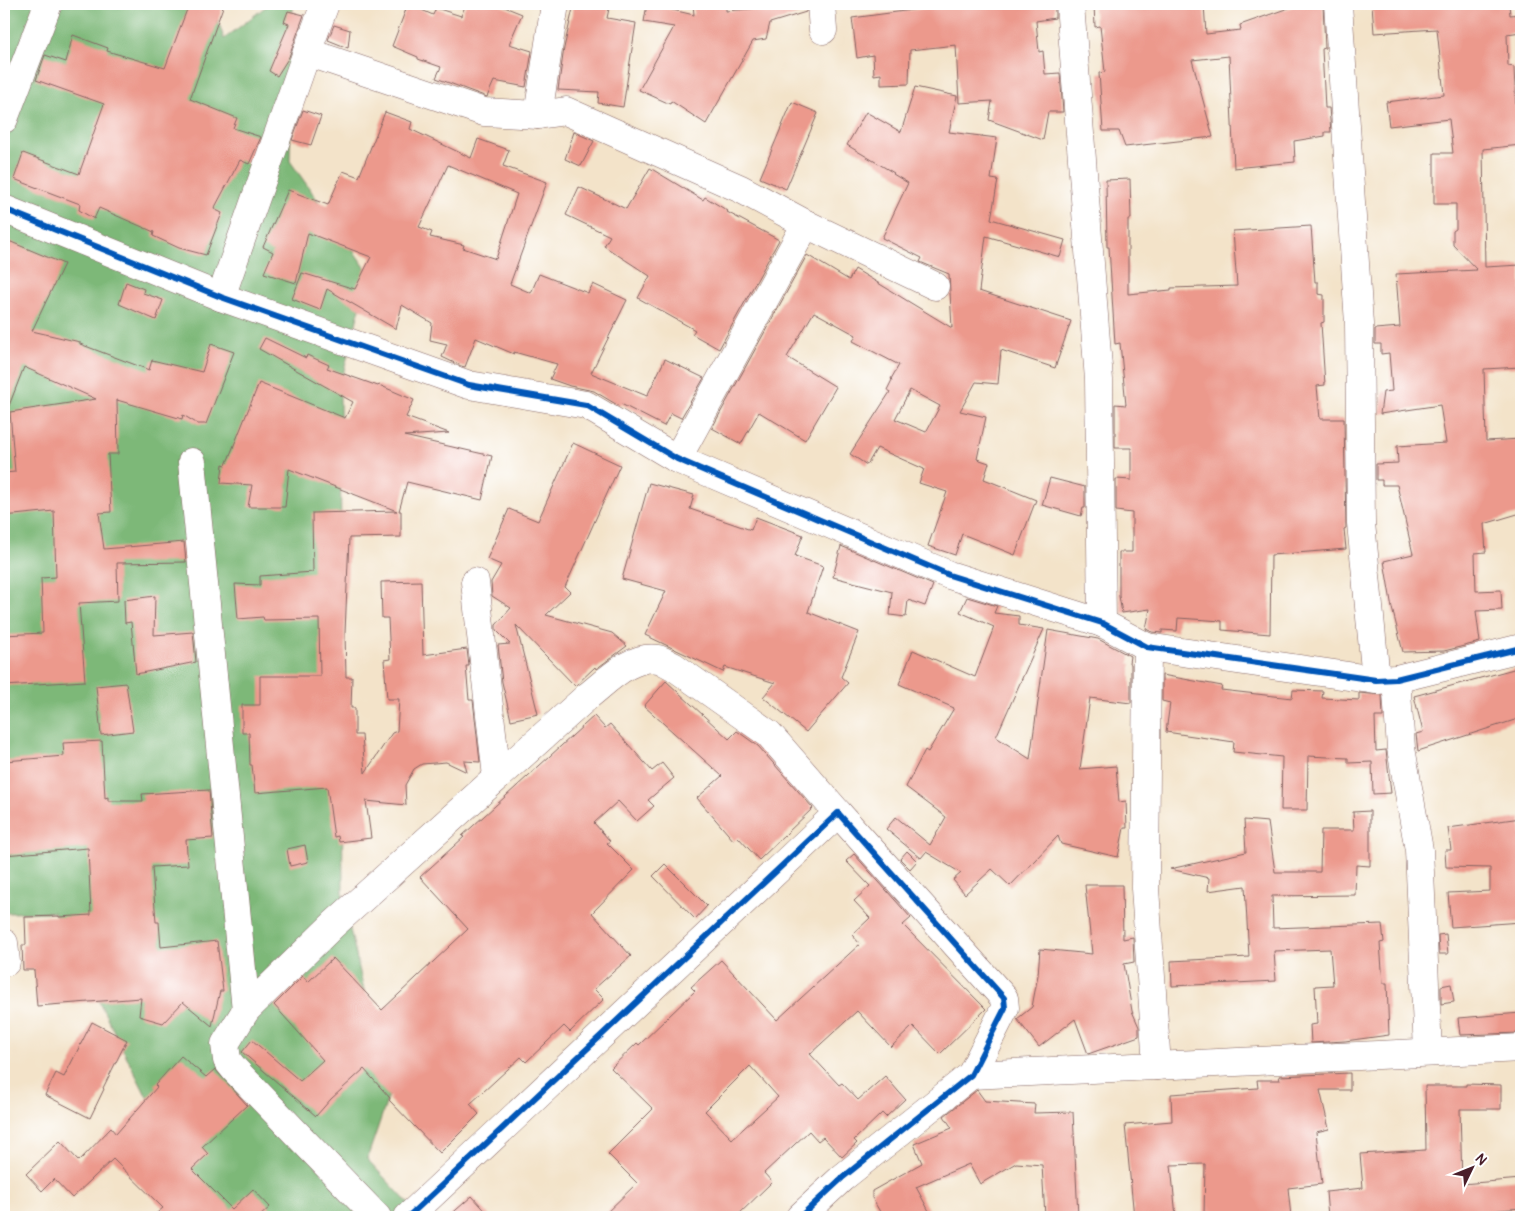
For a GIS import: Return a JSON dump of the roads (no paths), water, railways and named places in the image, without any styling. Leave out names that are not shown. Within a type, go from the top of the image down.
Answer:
[{"type":"street","points":[[4,119],[48,4]]},
{"type":"street","points":[[220,297],[325,4]]},
{"type":"street","points":[[538,115],[555,4]]},
{"type":"street","points":[[1070,4],[1099,380],[1102,623]]},
{"type":"street","points":[[1338,4],[1359,324],[1361,523],[1386,679],[1401,748],[1419,850],[1428,1052]]},
{"type":"street","points":[[307,52],[484,112],[538,115],[566,111],[741,189],[806,224],[935,286]]},
{"type":"street","points":[[4,209],[220,297],[469,386],[586,405],[677,459],[949,575],[1102,623],[1147,647],[1386,679],[1521,648]]},
{"type":"street","points":[[677,459],[806,224]]},
{"type":"street","points":[[192,462],[246,1010]]},
{"type":"street","points":[[475,582],[497,777]]},
{"type":"street","points":[[1147,647],[1145,888],[1157,1066]]},
{"type":"street","points":[[377,1217],[227,1060],[225,1044],[246,1010],[334,924],[589,695],[629,665],[645,659],[659,659],[673,666],[769,734],[1004,998],[1005,1008],[970,1075],[842,1178],[800,1217]]},
{"type":"street","points":[[408,1217],[838,813]]},
{"type":"street","points":[[970,1075],[1521,1048]]}]
